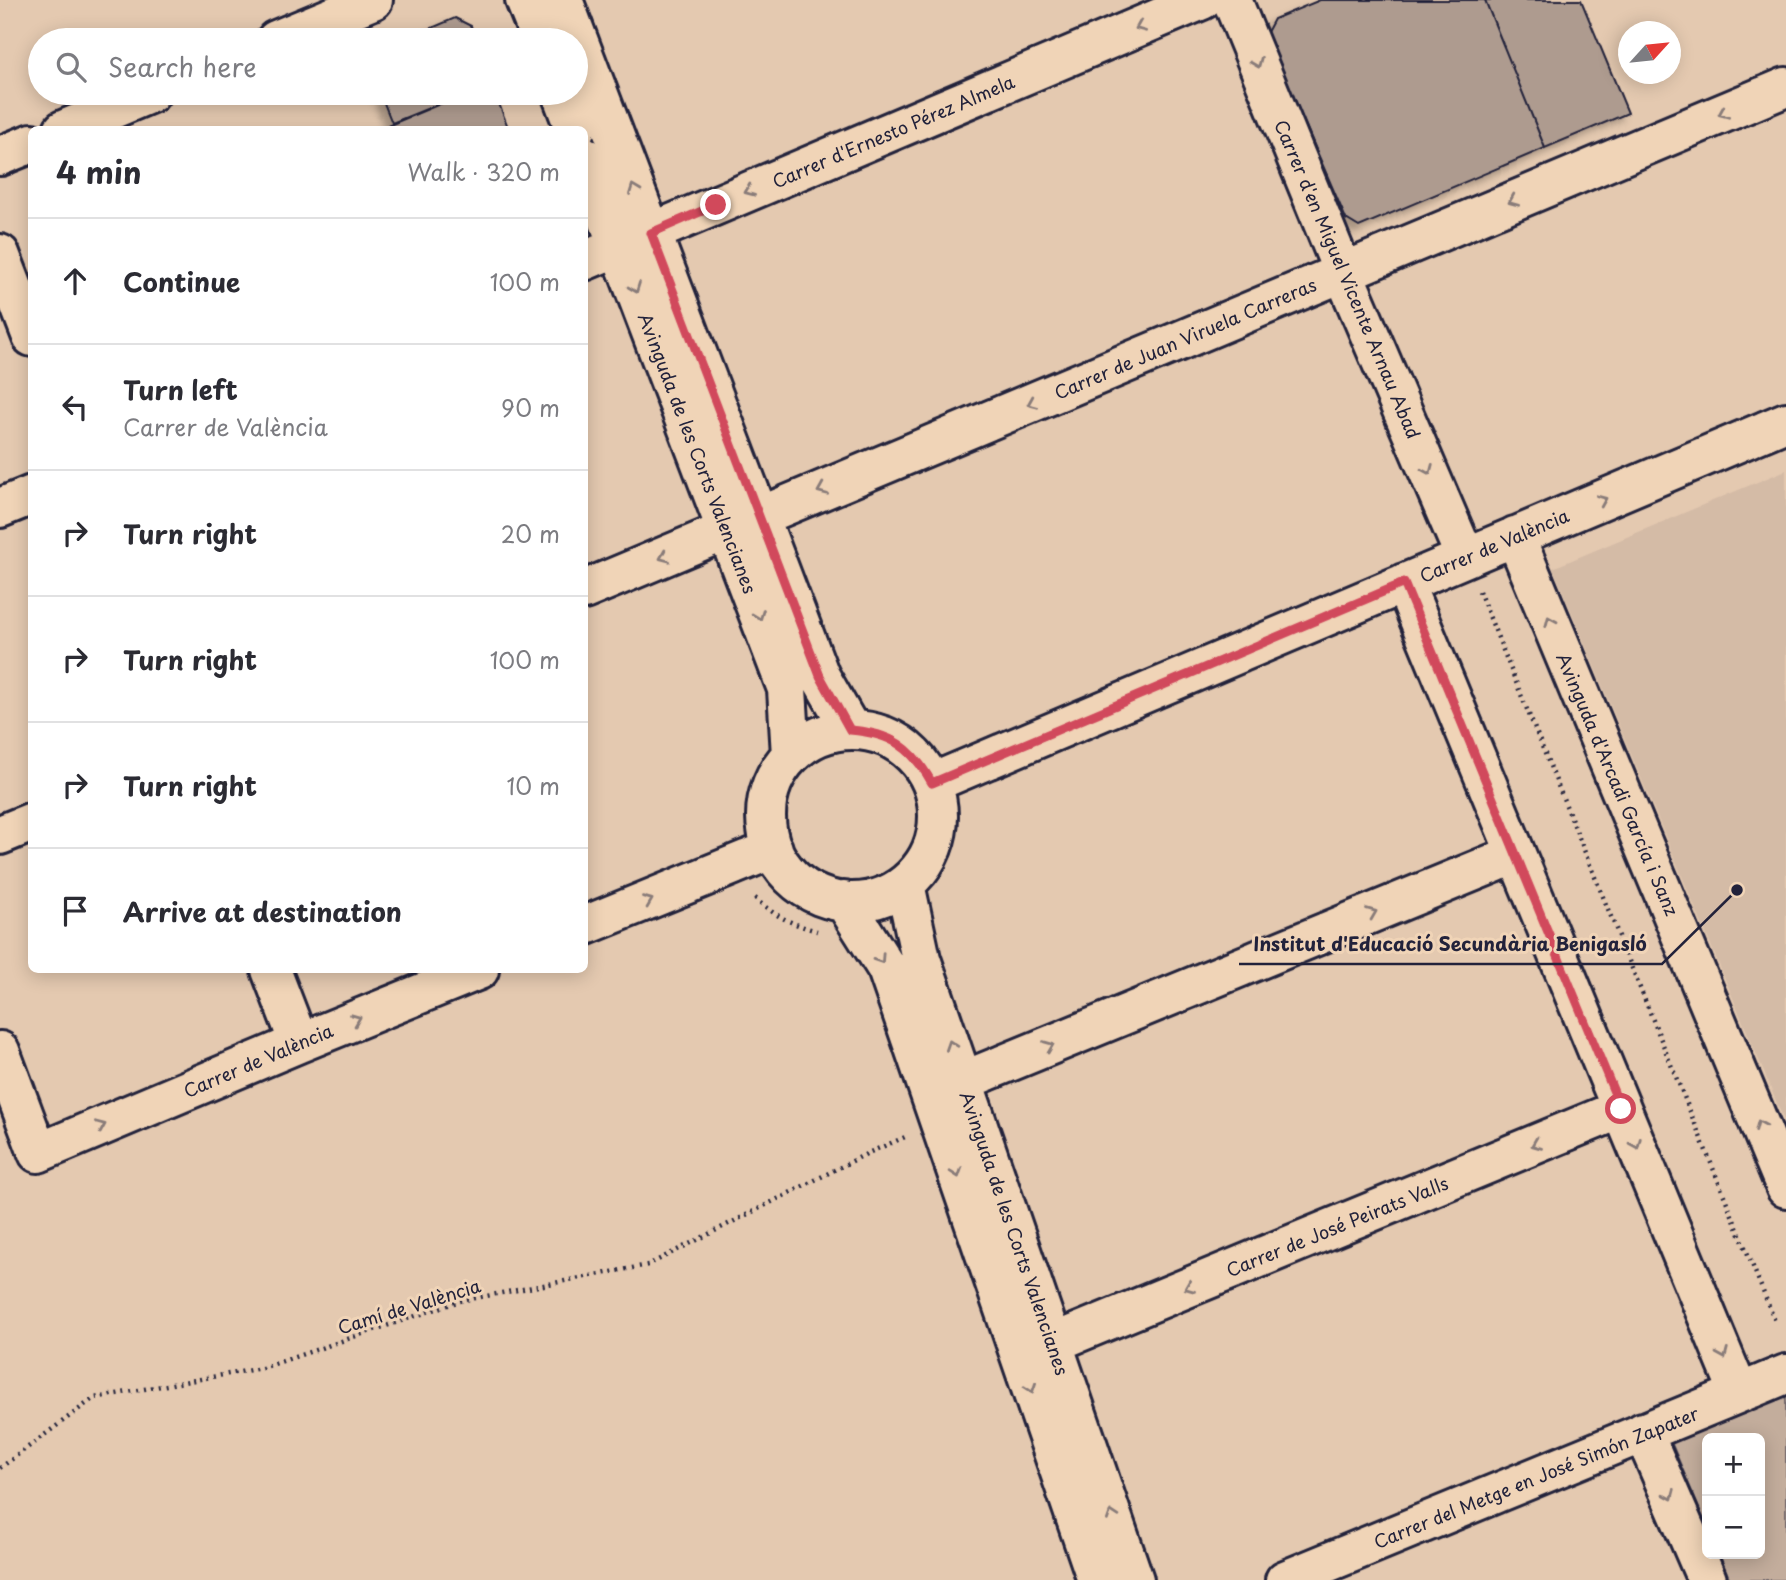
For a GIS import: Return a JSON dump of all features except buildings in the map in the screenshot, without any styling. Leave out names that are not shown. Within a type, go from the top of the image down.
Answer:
[{"type":"street","points":[[305,28],[373,0]]},
{"type":"street","points":[[525,0],[536,28]]},
{"type":"street","name":"Avinguda de les Corts Valencianes","points":[[563,0],[571,28]]},
{"type":"street","name":"Carrer d'Ernesto Pérez Almela","points":[[588,259],[1202,0]]},
{"type":"street","name":"Carrer d'en Miguel Vicente Arnau Abad","points":[[1232,0],[1343,272],[1465,557]]},
{"type":"street","name":"Avinguda de les Corts Valencianes","points":[[588,83],[635,240],[743,524],[788,689],[791,755]]},
{"type":"street","name":"Carrer de Juan Viruela Carreras","points":[[588,588],[1786,87]]},
{"type":"street","points":[[73,126],[122,105]]},
{"type":"street","points":[[566,105],[573,126]]},
{"type":"street","points":[[0,156],[28,145]]},
{"type":"street","name":"Avinguda de les Corts Valencianes","points":[[588,163],[635,240]]},
{"type":"street","points":[[0,254],[28,327]]},
{"type":"street","name":"Carrer de València","points":[[932,783],[1786,422]]},
{"type":"street","points":[[0,508],[28,497]]},
{"type":"street","name":"Avinguda de les Corts Valencianes","points":[[743,524],[850,730]]},
{"type":"street","name":"Avinguda d'Arcadi García i Sanz","points":[[1515,536],[1786,1188]]},
{"type":"street","points":[[1404,583],[1740,1393]]},
{"type":"street","points":[[850,730],[867,731],[900,744],[924,768],[937,801],[936,838],[919,871],[905,884],[886,895],[865,901],[844,901],[809,890],[794,879],[782,865],[768,833],[768,800],[780,768],[808,741],[828,733],[850,730]]},
{"type":"street","points":[[0,835],[28,824]]},
{"type":"street","points":[[588,924],[773,849]]},
{"type":"street","points":[[963,1081],[1516,854]]},
{"type":"street","name":"Avinguda de les Corts Valencianes","points":[[905,884],[921,959],[1134,1580]]},
{"type":"street","name":"Avinguda de les Corts Valencianes","points":[[844,901],[887,969],[1097,1580]]},
{"type":"street","points":[[272,973],[299,1043]]},
{"type":"street","name":"Carrer de València","points":[[0,1051],[38,1153],[472,973]]},
{"type":"street","name":"Carrer de José Peirats Valls","points":[[1053,1343],[1621,1109]]},
{"type":"street","name":"Carrer del Metge en José Simón Zapater","points":[[1285,1580],[1786,1374]]},
{"type":"street","points":[[1643,1432],[1707,1580]]},
{"type":"path","points":[[1465,557],[1775,1321]]},
{"type":"path","points":[[746,890],[769,911],[793,924],[819,931]]},
{"type":"path","name":"Camí de València","points":[[0,1468],[94,1398],[262,1368],[460,1301],[648,1265],[905,1137]]},
{"type":"shaded area","points":[[1786,470],[1786,1125],[1553,568]]},
{"type":"shaded area","points":[[1786,1394],[1786,1580],[1730,1580],[1721,1559],[1765,1559],[1765,1433],[1702,1433],[1702,1515],[1671,1442]]},
{"type":"place","name":"Institut d'Educació Secundària Benigasló","points":[[1737,890]]},
{"type":"route","points":[[716,205],[651,233],[820,676],[850,730],[867,731],[900,744],[924,768],[932,783],[1404,583],[1621,1109]]}]
